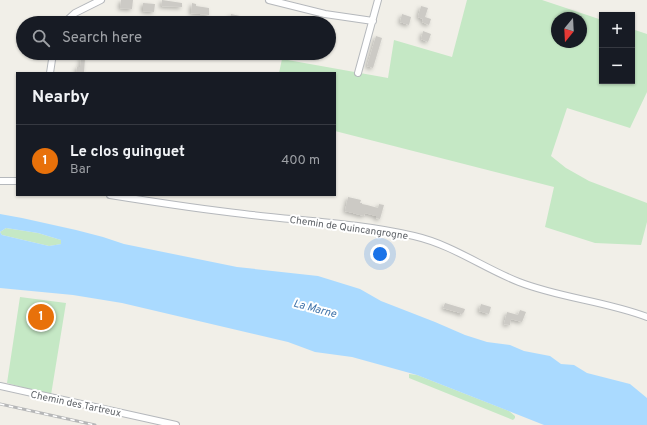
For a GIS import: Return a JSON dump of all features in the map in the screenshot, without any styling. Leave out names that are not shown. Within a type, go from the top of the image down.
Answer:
[{"type":"street","points":[[72,16],[101,0]]},
{"type":"street","points":[[269,0],[325,14],[373,21]]},
{"type":"street","points":[[358,73],[378,0]]},
{"type":"street","points":[[50,72],[51,60]]},
{"type":"street","points":[[0,180],[16,182]]},
{"type":"street","name":"Chemin de Quincangrogne","points":[[117,196],[244,214],[349,225],[416,236],[450,248],[518,281],[534,287],[605,304],[647,317]]},
{"type":"street","name":"Chemin des Tartreux","points":[[0,386],[176,425]]},
{"type":"green space","points":[[467,0],[542,0],[578,12],[551,12],[551,48],[587,48],[587,15],[599,19],[599,84],[635,84],[635,30],[647,34],[647,92],[630,128],[567,108],[551,156],[566,168],[589,181],[647,203],[647,222],[641,245],[595,243],[545,227],[554,187],[336,131],[336,72],[279,72],[282,60],[288,60],[388,78],[394,40],[452,57]]},
{"type":"green space","points":[[6,228],[38,233],[61,240],[62,244],[49,246],[2,235],[0,232]]},
{"type":"green space","points":[[20,297],[66,303],[51,395],[7,383]]},
{"type":"green space","points":[[409,374],[417,375],[509,411],[515,416],[515,418],[513,420],[409,378]]},
{"type":"water","name":"La Marne","points":[[0,214],[76,230],[124,244],[237,267],[318,276],[360,289],[381,301],[465,335],[487,342],[510,345],[524,351],[550,356],[561,364],[574,365],[587,373],[630,384],[647,398],[647,425],[544,425],[417,375],[352,357],[315,352],[288,342],[122,303],[73,295],[0,288]],"holes":[[[6,228],[38,233],[61,240],[61,244],[49,246],[2,235],[0,232]]]},
{"type":"building","points":[[121,0],[133,0],[132,9],[120,8]]},
{"type":"building","points":[[162,0],[182,3],[182,7],[161,6]]},
{"type":"building","points":[[143,3],[155,4],[154,12],[143,11]]},
{"type":"building","points":[[192,3],[196,4],[196,6],[209,8],[209,15],[191,13]]},
{"type":"building","points":[[421,6],[428,8],[425,17],[431,19],[429,25],[422,22],[423,19],[418,17]]},
{"type":"building","points":[[402,14],[411,17],[409,25],[400,22]]},
{"type":"building","points":[[423,31],[431,34],[428,42],[421,39]]},
{"type":"building","points":[[376,36],[382,38],[373,68],[367,66]]},
{"type":"building","points":[[81,60],[85,60],[84,72],[76,72],[77,67],[80,67]]},
{"type":"building","points":[[348,197],[361,200],[360,203],[362,204],[378,208],[379,204],[384,205],[380,219],[376,218],[376,216],[365,213],[364,216],[345,211]]},
{"type":"building","points":[[445,303],[465,309],[464,312],[461,315],[460,313],[443,308]]},
{"type":"building","points":[[481,304],[491,307],[489,314],[479,311]]},
{"type":"building","points":[[520,310],[526,312],[522,322],[511,319],[510,325],[504,324],[507,312],[518,315]]},
{"type":"railway","points":[[0,404],[95,425]]},
{"type":"place","name":"Le clos guinguet","points":[[41,317]]}]
